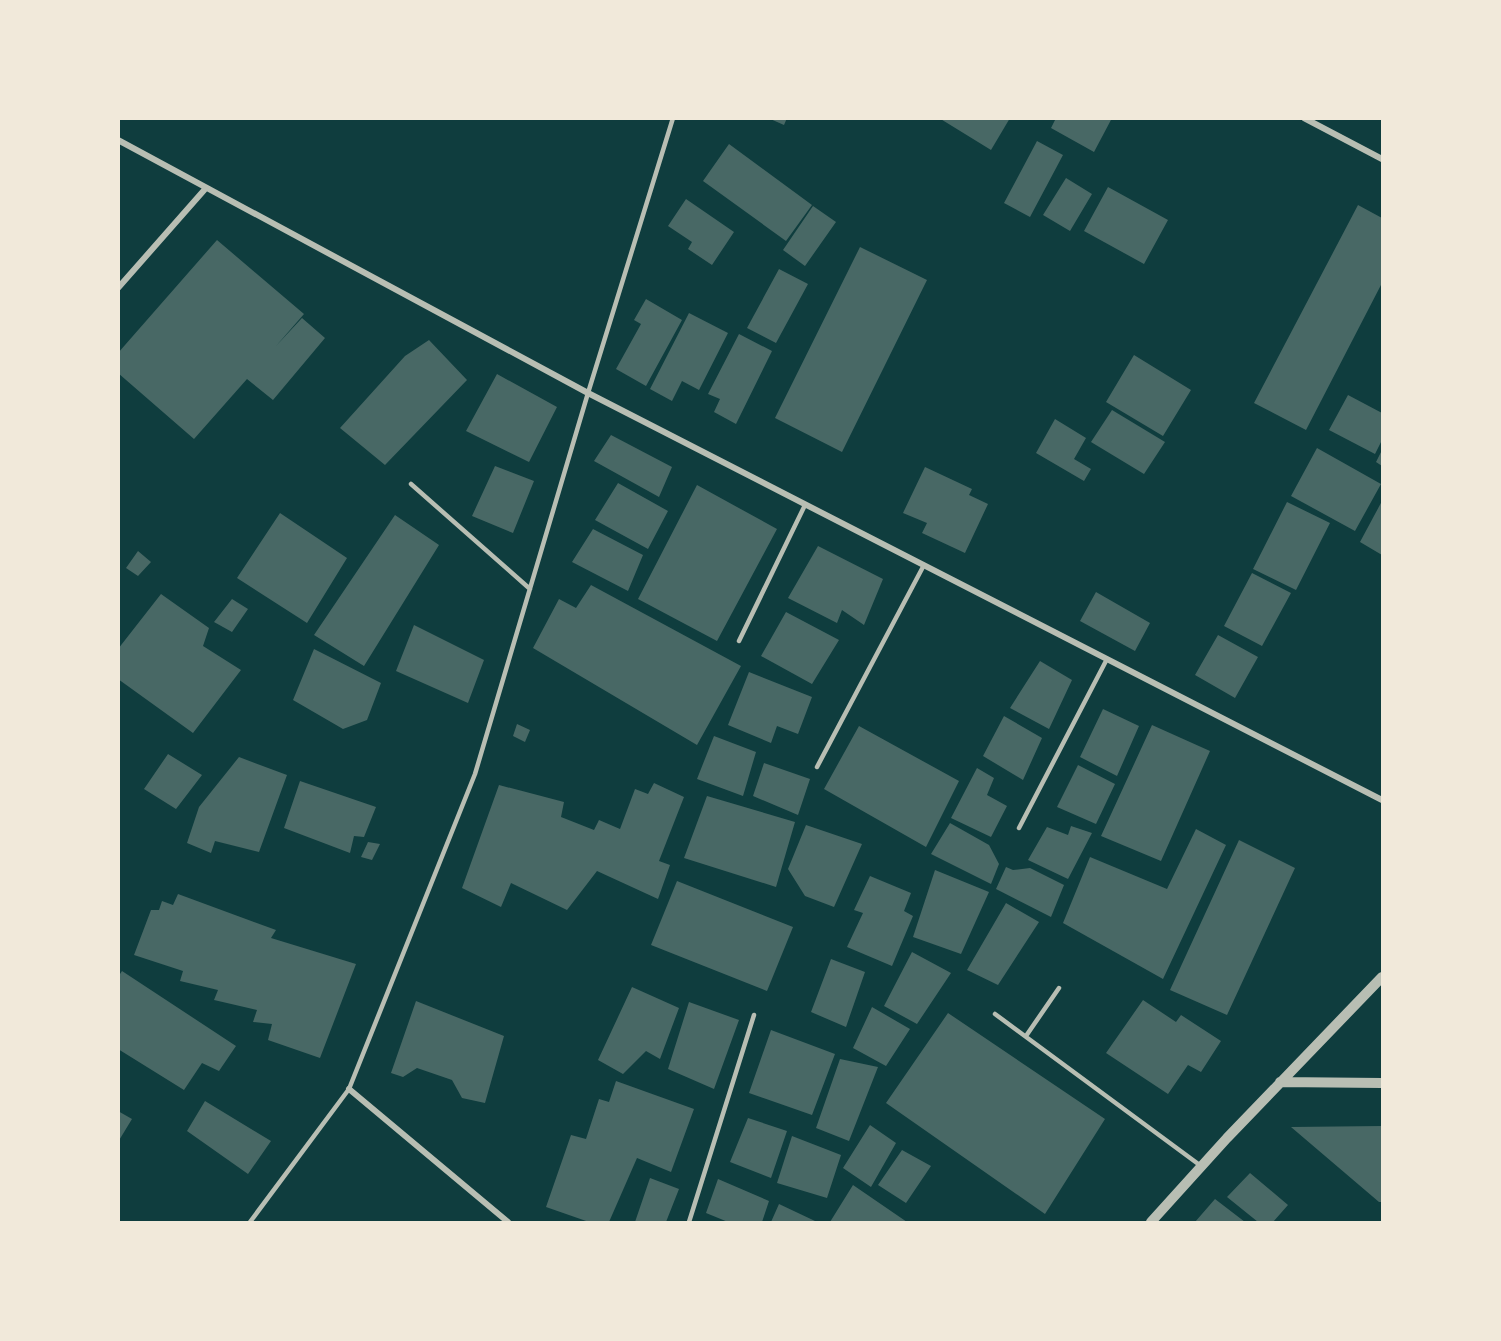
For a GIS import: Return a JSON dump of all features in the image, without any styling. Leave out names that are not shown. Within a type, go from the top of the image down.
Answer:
[{"type":"street","points":[[1305,118],[1383,159]]},
{"type":"street","points":[[118,140],[588,393],[1383,800]]},
{"type":"street","points":[[119,287],[206,188]]},
{"type":"street","points":[[1151,1222],[1280,1082],[1383,977]]},
{"type":"street","points":[[1280,1082],[1383,1083]]},
{"type":"street","points":[[349,1089],[508,1222]]},
{"type":"lane","points":[[250,1222],[349,1089],[475,774],[588,393],[673,118]]},
{"type":"lane","points":[[411,484],[530,589]]},
{"type":"lane","points":[[739,641],[805,505]]},
{"type":"lane","points":[[817,767],[924,565]]},
{"type":"lane","points":[[1019,828],[1107,659]]},
{"type":"lane","points":[[1026,1036],[1059,988]]},
{"type":"lane","points":[[995,1014],[1201,1166]]},
{"type":"lane","points":[[689,1222],[754,1015]]},
{"type":"building","points":[[768,118],[787,118],[784,125]]},
{"type":"building","points":[[939,118],[1010,118],[991,150]]},
{"type":"building","points":[[1056,118],[1112,118],[1094,152],[1051,128]]},
{"type":"building","points":[[1037,141],[1063,155],[1030,217],[1004,203]]},
{"type":"building","points":[[729,144],[812,205],[786,241],[703,181]]},
{"type":"building","points":[[1066,178],[1092,194],[1070,231],[1043,215]]},
{"type":"building","points":[[1108,187],[1168,220],[1144,264],[1084,231]]},
{"type":"building","points":[[686,199],[734,232],[712,265],[688,249],[692,242],[668,226]]},
{"type":"building","points":[[1358,205],[1382,218],[1382,283],[1306,430],[1254,403]]},
{"type":"building","points":[[813,206],[836,222],[805,266],[783,250]]},
{"type":"building","points":[[217,240],[304,314],[276,346],[302,318],[325,338],[273,400],[247,379],[194,439],[118,373],[118,353]]},
{"type":"building","points":[[860,247],[927,280],[842,452],[775,418]]},
{"type":"building","points":[[779,269],[808,284],[776,343],[747,328]]},
{"type":"building","points":[[646,299],[682,320],[646,386],[616,369],[641,324],[634,320]]},
{"type":"building","points":[[689,313],[728,333],[699,390],[682,381],[672,401],[650,389]]},
{"type":"building","points":[[739,334],[772,351],[736,424],[714,412],[720,399],[708,394]]},
{"type":"building","points":[[429,340],[467,380],[385,465],[340,428],[405,356]]},
{"type":"building","points":[[1134,355],[1191,390],[1163,436],[1106,402]]},
{"type":"building","points":[[497,374],[557,407],[529,462],[466,431]]},
{"type":"building","points":[[1348,395],[1382,413],[1382,440],[1375,454],[1329,430]]},
{"type":"building","points":[[1112,410],[1165,442],[1144,474],[1091,442]]},
{"type":"building","points":[[1055,419],[1086,438],[1074,459],[1091,469],[1084,481],[1036,453]]},
{"type":"building","points":[[611,435],[672,467],[659,497],[594,461]]},
{"type":"building","points":[[1317,448],[1381,484],[1355,531],[1291,496]]},
{"type":"building","points":[[1382,450],[1382,466],[1376,462]]},
{"type":"building","points":[[495,466],[534,481],[513,533],[472,516]]},
{"type":"building","points":[[925,467],[972,489],[969,495],[988,504],[965,553],[922,533],[927,523],[903,513]]},
{"type":"building","points":[[618,483],[668,511],[648,549],[595,520]]},
{"type":"building","points":[[697,485],[777,529],[717,641],[638,599]]},
{"type":"building","points":[[1382,501],[1382,555],[1360,542]]},
{"type":"building","points":[[1287,502],[1330,523],[1296,590],[1253,569]]},
{"type":"building","points":[[280,513],[347,558],[307,623],[237,578]]},
{"type":"building","points":[[395,515],[439,545],[364,666],[314,635]]},
{"type":"building","points":[[593,529],[643,555],[628,591],[572,562]]},
{"type":"building","points":[[818,546],[883,579],[864,625],[842,610],[837,623],[788,598]]},
{"type":"building","points":[[138,551],[151,562],[138,576],[126,568]]},
{"type":"building","points":[[1252,573],[1291,593],[1262,646],[1224,626]]},
{"type":"building","points":[[591,585],[741,666],[697,745],[533,648],[559,599],[576,608]]},
{"type":"building","points":[[1096,592],[1150,623],[1135,651],[1080,621]]},
{"type":"building","points":[[161,594],[209,628],[203,646],[241,670],[193,733],[118,679],[118,649]]},
{"type":"building","points":[[232,599],[248,609],[232,632],[214,622]]},
{"type":"building","points":[[786,612],[839,640],[812,684],[761,656]]},
{"type":"building","points":[[414,625],[484,660],[468,703],[396,671]]},
{"type":"building","points":[[1218,635],[1258,657],[1235,698],[1195,675]]},
{"type":"building","points":[[314,649],[381,683],[367,720],[343,729],[293,700]]},
{"type":"building","points":[[1040,661],[1072,680],[1049,729],[1010,708]]},
{"type":"building","points":[[749,672],[812,697],[798,734],[777,726],[771,743],[728,725]]},
{"type":"building","points":[[1103,709],[1139,726],[1117,776],[1080,757]]},
{"type":"building","points":[[1004,716],[1042,738],[1023,780],[983,756]]},
{"type":"building","points":[[517,724],[530,730],[525,742],[513,736]]},
{"type":"building","points":[[1152,725],[1210,751],[1161,861],[1101,836]]},
{"type":"building","points":[[859,726],[959,781],[926,847],[824,789]]},
{"type":"building","points":[[714,736],[756,752],[743,796],[697,779]]},
{"type":"building","points":[[168,754],[202,775],[176,809],[144,789]]},
{"type":"building","points":[[239,757],[287,775],[259,852],[215,841],[211,853],[187,843],[199,807]]},
{"type":"building","points":[[764,763],[810,779],[798,815],[753,796]]},
{"type":"building","points":[[1078,765],[1115,784],[1096,824],[1057,807]]},
{"type":"building","points":[[977,768],[994,778],[987,795],[1007,806],[991,837],[951,818]]},
{"type":"building","points":[[300,781],[376,807],[364,837],[354,836],[350,853],[284,828]]},
{"type":"building","points":[[654,783],[684,797],[659,861],[670,865],[658,899],[597,871],[567,910],[511,883],[501,907],[462,888],[499,785],[564,802],[561,817],[594,830],[599,820],[620,829],[635,789],[648,794]]},
{"type":"building","points":[[707,796],[795,822],[776,887],[684,858]]},
{"type":"building","points":[[950,823],[989,845],[999,864],[991,884],[931,854]]},
{"type":"building","points":[[806,825],[862,844],[834,907],[805,896],[788,869]]},
{"type":"building","points":[[1071,826],[1092,833],[1068,879],[1028,860],[1047,827],[1068,835]]},
{"type":"building","points":[[1196,829],[1226,845],[1163,979],[1063,923],[1090,857],[1167,889]]},
{"type":"building","points":[[1239,840],[1295,868],[1227,1015],[1170,990]]},
{"type":"building","points":[[368,842],[380,844],[372,860],[361,857]]},
{"type":"building","points":[[1006,867],[1013,870],[1030,868],[1064,885],[1051,917],[996,889]]},
{"type":"building","points":[[935,870],[989,892],[961,954],[913,937]]},
{"type":"building","points":[[870,876],[911,893],[904,911],[913,916],[892,966],[847,947],[863,913],[854,910]]},
{"type":"building","points":[[677,881],[793,927],[767,991],[651,945]]},
{"type":"building","points":[[178,894],[276,930],[271,938],[356,964],[320,1058],[268,1040],[272,1024],[253,1022],[257,1010],[214,1000],[218,990],[180,981],[183,971],[134,955],[151,910],[159,910],[162,901],[173,905]]},
{"type":"building","points":[[1006,903],[1039,922],[998,985],[967,970]]},
{"type":"building","points":[[912,952],[951,973],[917,1024],[884,1006]]},
{"type":"building","points":[[831,959],[865,972],[846,1027],[811,1012]]},
{"type":"building","points":[[122,971],[236,1046],[219,1071],[202,1063],[184,1090],[118,1049],[118,977]]},
{"type":"building","points":[[632,987],[679,1008],[660,1059],[646,1051],[623,1074],[598,1060]]},
{"type":"building","points":[[1143,1000],[1176,1022],[1181,1015],[1221,1041],[1201,1072],[1188,1065],[1168,1094],[1106,1053]]},
{"type":"building","points":[[416,1001],[504,1036],[485,1103],[462,1098],[452,1080],[417,1068],[403,1077],[391,1073]]},
{"type":"building","points":[[689,1002],[739,1020],[714,1089],[668,1069]]},
{"type":"building","points":[[872,1007],[910,1029],[886,1066],[853,1048]]},
{"type":"building","points":[[948,1013],[1105,1119],[1045,1214],[886,1103]]},
{"type":"building","points":[[771,1030],[835,1054],[812,1115],[749,1093]]},
{"type":"building","points":[[840,1059],[878,1067],[849,1141],[816,1128]]},
{"type":"building","points":[[616,1081],[694,1109],[671,1172],[637,1158],[609,1222],[589,1222],[546,1207],[571,1135],[586,1139],[599,1099],[609,1102]]},
{"type":"building","points":[[205,1101],[271,1141],[248,1174],[187,1131]]},
{"type":"building","points":[[118,1111],[132,1119],[118,1142]]},
{"type":"building","points":[[748,1118],[787,1131],[771,1178],[730,1162]]},
{"type":"building","points":[[870,1125],[896,1143],[871,1187],[843,1168]]},
{"type":"building","points":[[1382,1126],[1382,1202],[1379,1202],[1291,1127]]},
{"type":"building","points":[[792,1136],[841,1155],[827,1198],[777,1183]]},
{"type":"building","points":[[902,1150],[931,1166],[906,1203],[878,1185]]},
{"type":"building","points":[[1250,1173],[1288,1205],[1273,1222],[1258,1222],[1227,1197]]},
{"type":"building","points":[[650,1178],[679,1189],[666,1222],[635,1222]]},
{"type":"building","points":[[718,1179],[769,1201],[762,1222],[728,1222],[706,1213]]},
{"type":"building","points":[[853,1185],[907,1222],[830,1222]]},
{"type":"building","points":[[1215,1199],[1245,1222],[1195,1222]]},
{"type":"building","points":[[779,1204],[815,1221],[771,1222]]}]
